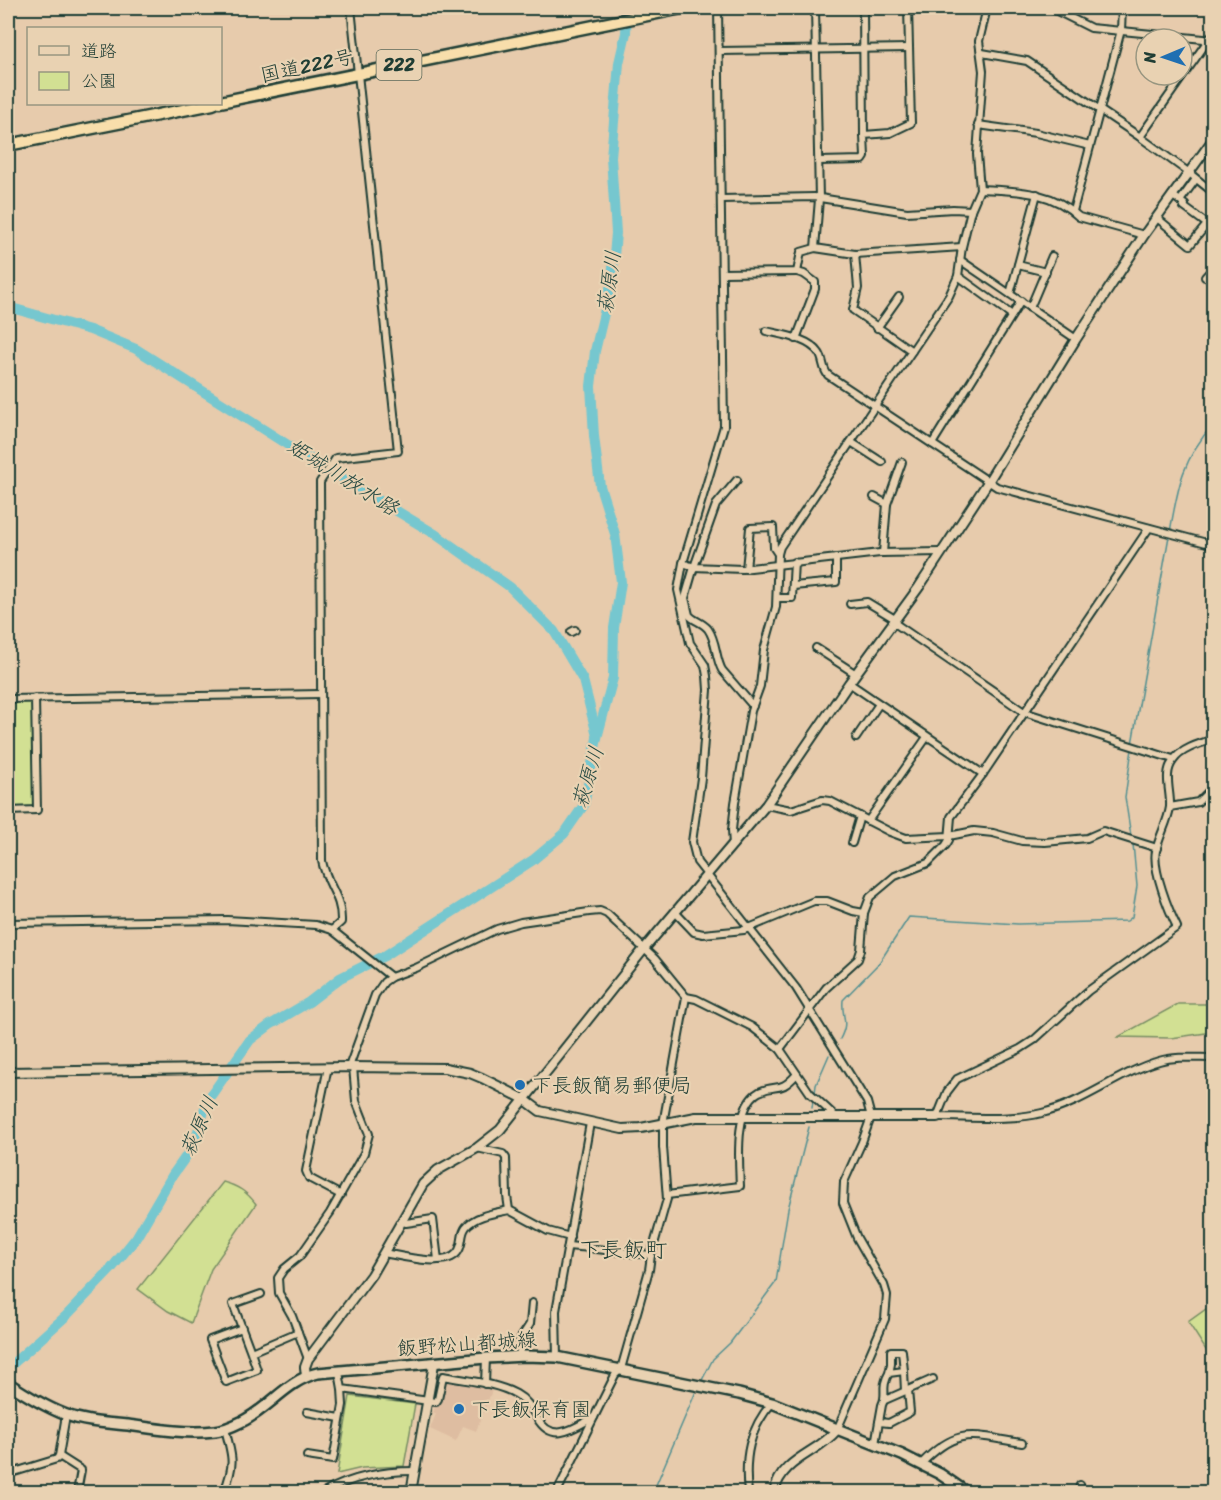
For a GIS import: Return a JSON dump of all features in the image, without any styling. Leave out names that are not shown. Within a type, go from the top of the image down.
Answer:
[{"type":"highway","name":"国道222号","points":[[222,102],[682,8]]},
{"type":"highway","points":[[8,146],[208,105]]},
{"type":"main road","name":"飯野松山都城線","points":[[8,1383],[32,1399],[66,1415],[88,1420],[200,1432],[225,1429],[254,1416],[295,1382],[306,1376],[486,1358],[557,1357],[772,1403],[921,1464],[966,1492]]},
{"type":"street","points":[[333,932],[341,922],[342,909],[324,872],[322,861],[320,482],[336,458],[398,451],[351,8]]},
{"type":"street","points":[[718,8],[724,426],[683,563],[678,590],[690,643],[705,665],[708,690],[701,778],[692,842],[698,862],[796,988],[862,1093],[871,1117],[844,1182],[843,1203],[857,1238],[884,1284],[888,1304],[885,1319],[837,1430],[828,1440],[790,1464],[778,1479],[774,1492]]},
{"type":"street","points":[[815,8],[819,161],[815,248]]},
{"type":"street","points":[[819,161],[863,160],[865,157],[863,8]]},
{"type":"street","points":[[864,135],[890,133],[911,123],[908,8]]},
{"type":"street","points":[[734,845],[732,830],[735,803],[753,706],[760,686],[764,650],[772,626],[777,598],[778,554],[786,537],[949,296],[958,276],[971,210],[980,189],[977,154],[983,71],[980,34],[987,8]]},
{"type":"street","points":[[1051,8],[1091,28],[1211,40]]},
{"type":"street","points":[[1068,15],[1071,8]]},
{"type":"street","points":[[1073,211],[1121,30],[1122,8]]},
{"type":"street","points":[[1140,137],[1211,40],[1214,32]]},
{"type":"street","points":[[719,51],[909,48]]},
{"type":"street","points":[[982,53],[1027,61],[1140,137],[1214,193]]},
{"type":"street","points":[[978,125],[1036,133],[1090,146]]},
{"type":"street","points":[[306,1376],[305,1367],[308,1359],[355,1298],[384,1253],[416,1193],[429,1176],[477,1148],[500,1130],[644,949],[766,805],[942,552],[1144,235],[1214,138]]},
{"type":"street","points":[[1180,201],[1196,178]]},
{"type":"street","points":[[980,189],[1031,192],[1073,211],[1078,217],[1144,235]]},
{"type":"street","points":[[1010,294],[1037,194]]},
{"type":"street","points":[[1172,195],[1207,224]]},
{"type":"street","points":[[721,199],[814,197],[907,212],[971,210]]},
{"type":"street","points":[[1156,218],[1190,245],[1214,216]]},
{"type":"street","points":[[797,272],[801,252],[806,249],[815,248],[855,254],[962,247]]},
{"type":"street","points":[[855,254],[858,288],[853,310],[912,351]]},
{"type":"street","points":[[1030,308],[1052,256]]},
{"type":"street","points":[[960,260],[1076,339]]},
{"type":"street","points":[[1018,265],[1046,272]]},
{"type":"street","points":[[1205,277],[1214,267]]},
{"type":"street","points":[[723,273],[797,272],[815,282],[815,289],[796,339]]},
{"type":"street","points":[[958,276],[1012,315]]},
{"type":"street","points":[[878,328],[899,297]]},
{"type":"street","points":[[932,444],[1021,301]]},
{"type":"street","points":[[766,330],[809,343],[818,351],[828,375],[997,487],[1214,545]]},
{"type":"street","points":[[851,442],[882,462]]},
{"type":"street","points":[[883,553],[886,504],[902,462]]},
{"type":"street","points":[[737,480],[716,505],[694,567],[686,598],[686,609],[691,617],[702,622],[708,630],[717,648],[719,664],[732,683],[753,706]]},
{"type":"street","points":[[874,497],[886,504]]},
{"type":"street","points":[[746,569],[750,528],[773,527],[774,548],[778,554]]},
{"type":"street","points":[[780,1049],[826,988],[858,959],[861,950],[864,913],[870,897],[896,876],[928,863],[946,845],[951,817],[983,774],[1149,528]]},
{"type":"street","points":[[683,563],[694,567],[746,569],[883,553],[942,552]]},
{"type":"street","points":[[793,586],[836,582],[836,558]]},
{"type":"street","points":[[777,598],[792,598],[794,562]]},
{"type":"street","points":[[850,604],[867,602],[1024,712],[1173,759]]},
{"type":"street","points":[[816,648],[856,674]]},
{"type":"street","points":[[849,683],[983,774]]},
{"type":"street","points":[[8,699],[321,694]]},
{"type":"street","points":[[8,811],[37,810],[35,698]]},
{"type":"street","points":[[856,738],[879,704]]},
{"type":"street","points":[[868,821],[927,737]]},
{"type":"street","points":[[937,1117],[946,1092],[957,1079],[1034,1040],[1088,991],[1177,927],[1169,911],[1156,859],[1157,848],[1170,807],[1168,778],[1173,759],[1198,744],[1214,739]]},
{"type":"street","points":[[1170,807],[1198,802],[1214,786]]},
{"type":"street","points":[[766,805],[791,810],[826,800],[839,804],[868,821],[906,838],[949,836],[974,831],[993,833],[1022,841],[1045,842],[1087,838],[1103,831],[1157,848]]},
{"type":"street","points":[[852,843],[860,816]]},
{"type":"street","points":[[676,913],[694,932],[703,934],[750,928],[814,901],[827,901],[864,913]]},
{"type":"street","points":[[308,1359],[292,1316],[279,1293],[278,1278],[284,1269],[300,1256],[330,1214],[364,1153],[369,1138],[356,1101],[351,1067],[375,995],[389,975],[416,968],[497,928],[521,922],[600,911],[607,914],[644,949],[686,997],[696,999],[752,1027],[780,1049],[810,1093],[835,1116]]},
{"type":"street","points":[[8,923],[227,920],[316,925],[333,932],[389,975]]},
{"type":"street","points":[[556,1492],[615,1375],[621,1370],[649,1270],[667,1195],[663,1124],[686,997]]},
{"type":"street","points":[[8,1072],[328,1067],[445,1068],[482,1078],[524,1099],[540,1111],[590,1123],[631,1129],[696,1117],[1022,1116],[1044,1113],[1160,1060],[1214,1058]]},
{"type":"street","points":[[328,1067],[306,1171],[309,1178],[341,1195]]},
{"type":"street","points":[[667,1195],[740,1186],[739,1156],[747,1102],[764,1089],[788,1085],[796,1075]]},
{"type":"street","points":[[557,1357],[556,1311],[590,1123]]},
{"type":"street","points":[[477,1148],[503,1154],[506,1158],[509,1210]]},
{"type":"street","points":[[384,1253],[425,1260],[453,1257],[462,1242],[464,1228],[475,1219],[509,1210],[548,1230],[570,1237]]},
{"type":"street","points":[[402,1221],[406,1223],[433,1220],[438,1260]]},
{"type":"street","points":[[568,1246],[604,1248],[629,1254],[651,1255]]},
{"type":"street","points":[[242,1328],[210,1340],[225,1382],[257,1370],[250,1352],[242,1328],[233,1304],[261,1294]]},
{"type":"street","points":[[520,1356],[519,1341],[530,1324],[532,1303]]},
{"type":"street","points":[[250,1352],[298,1332]]},
{"type":"street","points":[[875,1444],[882,1405],[885,1400],[883,1383],[889,1373],[891,1351],[902,1351],[909,1412],[889,1423],[879,1422]]},
{"type":"street","points":[[485,1384],[486,1358]]},
{"type":"street","points":[[411,1492],[434,1364]]},
{"type":"street","points":[[889,1373],[904,1371]]},
{"type":"street","points":[[307,1456],[333,1460],[343,1405],[339,1372]]},
{"type":"street","points":[[342,1389],[436,1402],[443,1376],[505,1389],[523,1399],[531,1407],[542,1426],[555,1432],[562,1433],[570,1430],[594,1417]]},
{"type":"street","points":[[885,1400],[933,1379]]},
{"type":"street","points":[[748,1492],[747,1464],[754,1428],[772,1403]]},
{"type":"street","points":[[307,1412],[340,1418]]},
{"type":"street","points":[[8,1474],[59,1456],[66,1415]]},
{"type":"street","points":[[224,1492],[233,1468],[232,1453],[225,1429]]},
{"type":"street","points":[[921,1464],[937,1448],[953,1438],[973,1436],[1022,1443]]},
{"type":"street","points":[[59,1456],[81,1470],[77,1492]]},
{"type":"street","points":[[325,1492],[345,1482],[376,1473],[415,1471]]},
{"type":"street","points":[[1078,1492],[1080,1485]]},
{"type":"shaded area","name":"下長飯保育園","points":[[445,1379],[493,1388],[476,1431],[463,1426],[456,1441],[430,1429],[436,1414],[433,1412],[439,1402]]},
{"type":"green space","points":[[8,701],[33,701],[35,808],[8,808]]},
{"type":"green space","points":[[1178,1004],[1213,1004],[1213,1032],[1171,1038],[1118,1037]]},
{"type":"green space","points":[[223,1182],[242,1190],[256,1204],[211,1269],[191,1323],[168,1311],[138,1289]]},
{"type":"green space","points":[[1213,1304],[1213,1361],[1188,1322]]},
{"type":"green space","points":[[350,1396],[415,1404],[404,1466],[362,1468],[337,1474]]},
{"type":"waterway","name":"萩原川","points":[[8,1368],[66,1316],[111,1269],[136,1238],[172,1176],[194,1145],[207,1101],[250,1040],[309,1002],[340,978],[386,955],[533,860],[564,834],[584,805],[597,738],[613,678],[614,628],[621,582],[615,534],[600,486],[591,386],[595,351],[612,280],[616,233],[611,157],[619,63],[626,33],[627,8]]},
{"type":"waterway","name":"姫城川放水路","points":[[8,307],[90,330],[136,349],[299,452],[435,534],[510,587],[554,631],[583,680],[597,735]]},
{"type":"waterway","points":[[1170,532],[1183,474],[1195,449],[1214,423]]},
{"type":"waterway","points":[[1132,744],[1169,536]]},
{"type":"waterway","points":[[1131,836],[1125,797],[1132,749]]},
{"type":"waterway","points":[[840,1039],[845,1023],[843,1000],[879,963],[909,917],[1018,924],[1127,921],[1132,917],[1137,886],[1133,844]]},
{"type":"waterway","points":[[815,1093],[816,1085],[829,1055]]},
{"type":"waterway","points":[[812,1108],[813,1101]]},
{"type":"waterway","points":[[701,1382],[713,1359],[730,1343],[776,1282],[788,1209],[809,1127]]},
{"type":"waterway","points":[[653,1492],[697,1389]]},
{"type":"place","name":"下長飯簡易郵便局","points":[[520,1085]]},
{"type":"place","name":"下長飯保育園","points":[[459,1409]]},
{"type":"district","name":"下長飯町","points":[[623,1249]]}]
